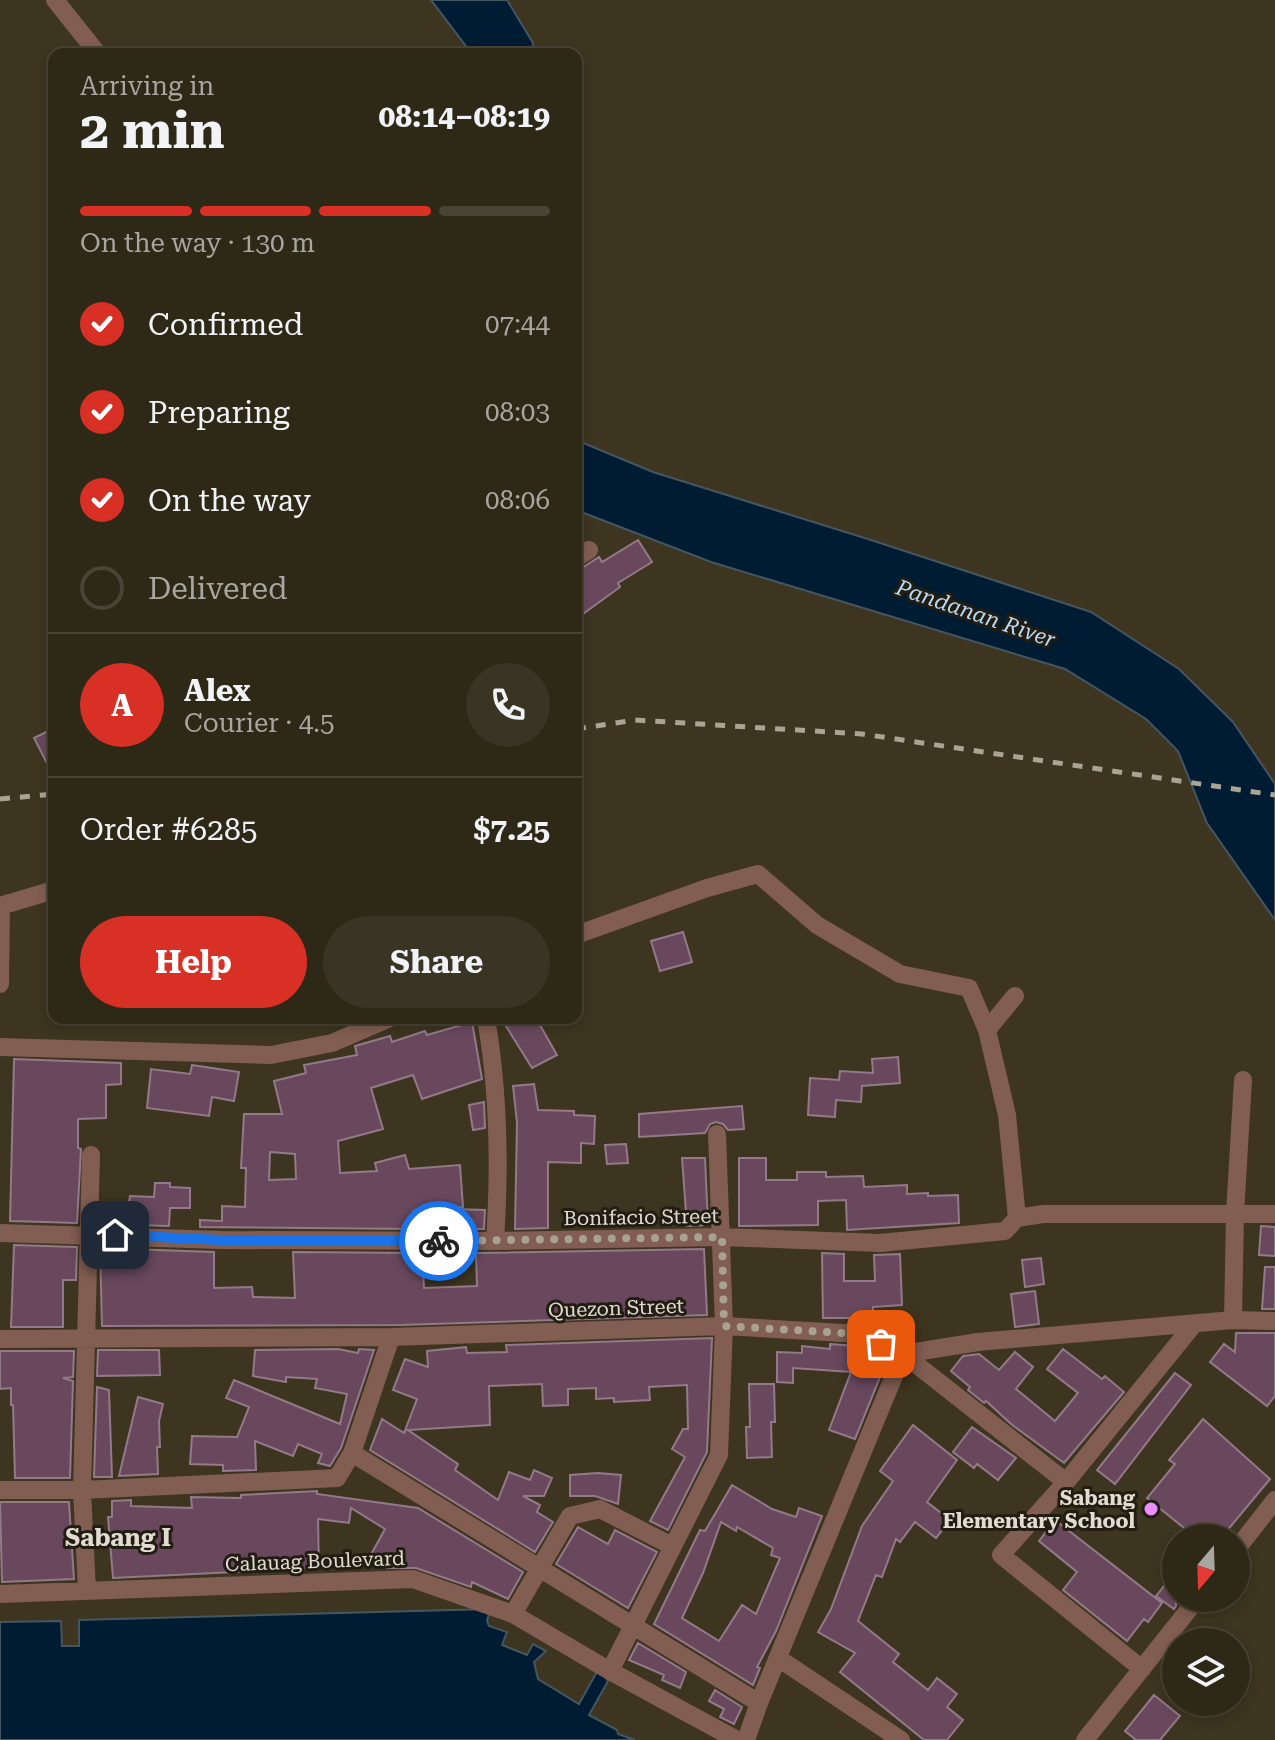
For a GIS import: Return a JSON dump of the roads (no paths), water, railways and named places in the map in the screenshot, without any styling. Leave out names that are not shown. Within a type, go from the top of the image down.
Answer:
[{"type":"street","points":[[55,0],[93,48]]},
{"type":"street","points":[[582,933],[707,888],[758,874],[817,925],[900,974],[969,988],[987,1030],[1007,1115],[1017,1218]]},
{"type":"street","points":[[0,984],[0,906],[48,892]]},
{"type":"street","points":[[987,1030],[1015,996]]},
{"type":"street","points":[[0,1047],[271,1055],[332,1043],[376,1024]]},
{"type":"street","points":[[487,1024],[494,1066],[500,1165],[495,1241]]},
{"type":"street","points":[[1233,1320],[1235,1213],[1243,1080]]},
{"type":"street","points":[[610,1671],[635,1627],[719,1455],[724,1326],[717,1134]]},
{"type":"street","points":[[87,1591],[82,1490],[91,1155]]},
{"type":"street","name":"Bonifacio Street","points":[[0,1233],[221,1240],[495,1241],[722,1237],[880,1243],[1005,1231],[1017,1218],[1043,1214],[1275,1214]]},
{"type":"street","points":[[746,1740],[903,1354],[978,1342],[1233,1320],[1275,1321]]},
{"type":"street","points":[[1142,1669],[1001,1555],[1066,1482],[1194,1324]]},
{"type":"street","name":"Quezon Street","points":[[0,1339],[391,1337],[724,1326],[860,1334],[903,1354],[1066,1482]]},
{"type":"street","points":[[0,1490],[82,1490],[337,1478],[352,1453],[391,1337]]},
{"type":"street","points":[[352,1453],[759,1703]]},
{"type":"street","points":[[1250,1532],[1275,1500]]},
{"type":"street","points":[[513,1614],[570,1516],[600,1509],[672,1546]]},
{"type":"street","name":"Calauag Boulevard","points":[[0,1594],[413,1579],[513,1614],[737,1740]]},
{"type":"street","points":[[1085,1740],[1187,1612]]},
{"type":"street","points":[[778,1658],[901,1740]]},
{"type":"water","points":[[431,0],[507,0],[533,43],[533,48],[467,48]]},
{"type":"water","name":"Pandanan River","points":[[582,442],[653,472],[1091,612],[1179,669],[1233,722],[1275,784],[1275,920],[1207,823],[1178,751],[1146,719],[1065,669],[711,562],[582,512]]},
{"type":"water","points":[[490,1609],[489,1626],[507,1632],[502,1645],[527,1655],[533,1644],[546,1651],[534,1662],[538,1679],[579,1704],[599,1668],[608,1681],[589,1715],[617,1730],[618,1734],[635,1740],[0,1740],[0,1622],[61,1621],[62,1646],[79,1646],[79,1620]]},
{"type":"railway","points":[[582,728],[635,720],[862,734],[1275,795]]},
{"type":"railway","points":[[0,799],[48,795]]},
{"type":"place","name":"Sabang Elementary School","points":[[1151,1509]]},
{"type":"district","name":"Sabang I","points":[[118,1538]]}]
